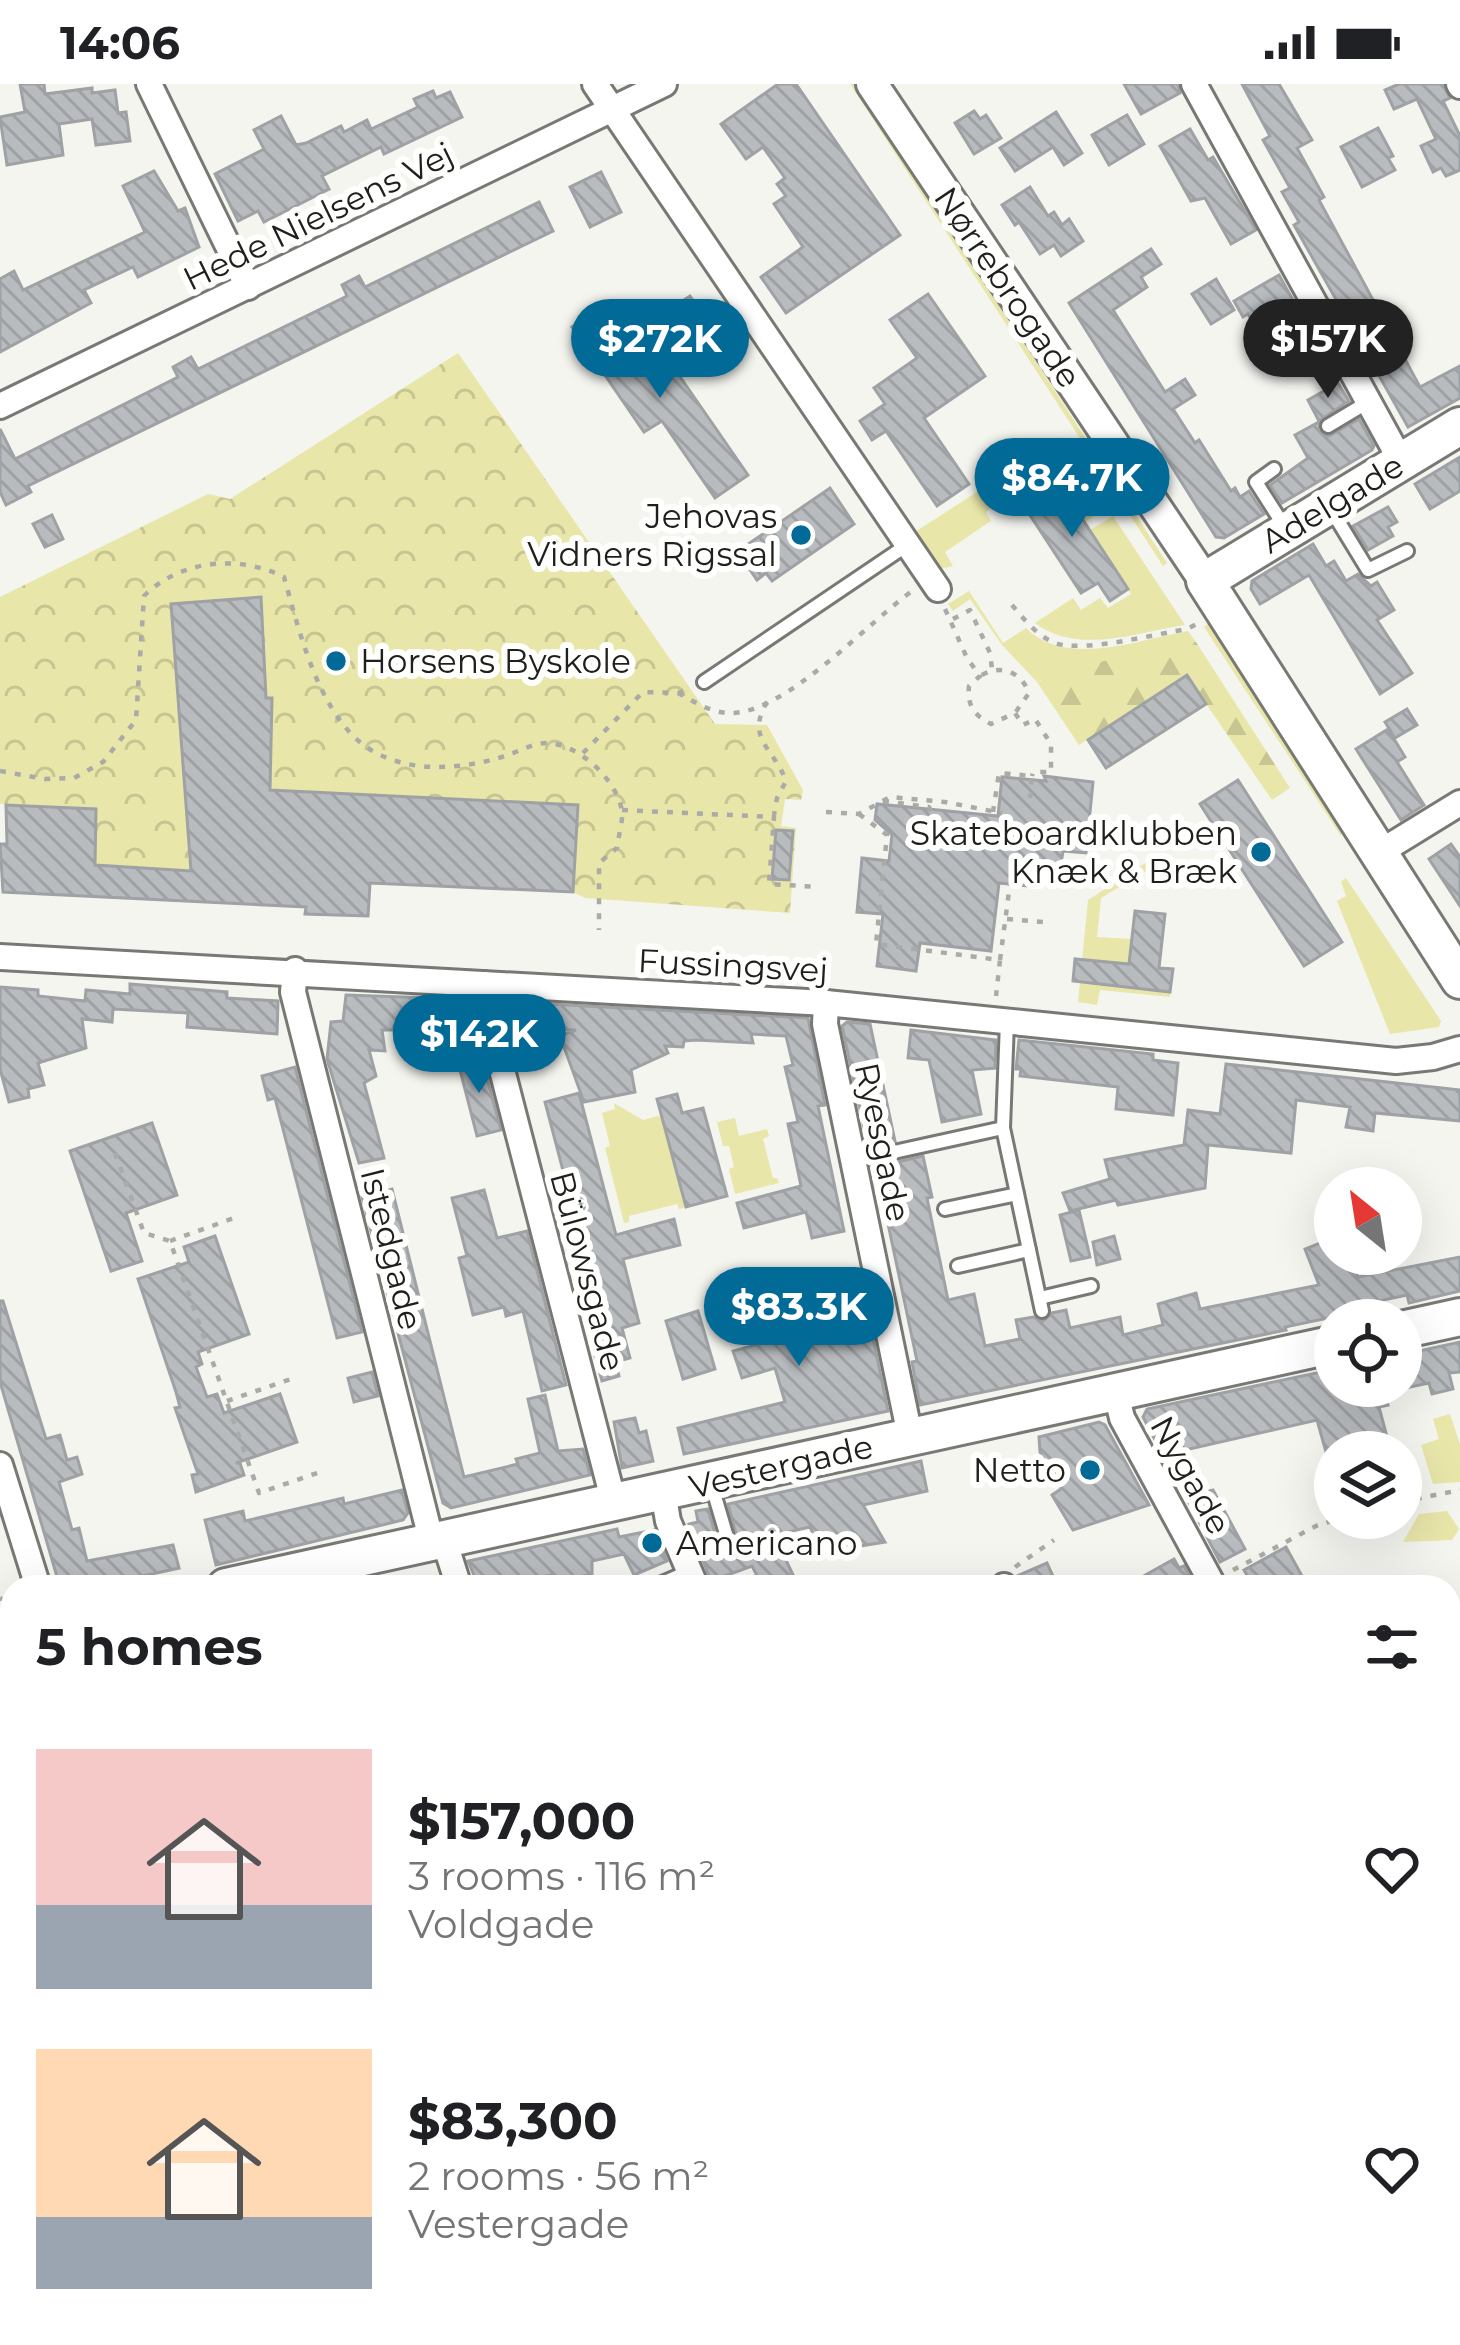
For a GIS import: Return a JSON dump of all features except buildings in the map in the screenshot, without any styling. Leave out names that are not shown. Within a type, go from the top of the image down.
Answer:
[{"type":"main road","name":"Adelgade","points":[[1215,596],[1287,530],[1460,426]]},
{"type":"main road","name":"Nørrebrogade","points":[[1215,596],[1460,980]]},
{"type":"main road","points":[[1422,1325],[1460,1317]]},
{"type":"main road","name":"Vestergade","points":[[288,1575],[1314,1349]]},
{"type":"street","points":[[148,84],[248,286]]},
{"type":"street","points":[[595,84],[935,584]]},
{"type":"street","name":"Hede Nielsens Vej","points":[[0,406],[664,84]]},
{"type":"street","name":"Nørrebrogade","points":[[872,84],[1215,596]]},
{"type":"street","points":[[1193,84],[1401,460]]},
{"type":"street","points":[[1377,854],[1460,803]]},
{"type":"street","name":"Fussingsvej","points":[[0,957],[826,1003],[1396,1060],[1433,1058],[1460,1049]]},
{"type":"street","name":"Istedgade","points":[[296,970],[293,992],[438,1541],[454,1575]]},
{"type":"street","name":"Bülowsgade","points":[[484,984],[485,1004],[614,1503]]},
{"type":"street","name":"Ryesgade","points":[[826,1003],[825,1024],[910,1436]]},
{"type":"street","name":"Nygade","points":[[1116,1393],[1122,1418],[1208,1575]]},
{"type":"street","points":[[0,1465],[34,1575]]},
{"type":"street","points":[[663,1492],[668,1521],[691,1575]]},
{"type":"lane","points":[[1328,426],[1369,401]]},
{"type":"lane","points":[[1274,469],[1256,482],[1287,530]]},
{"type":"lane","points":[[1329,505],[1368,570],[1407,551]]},
{"type":"lane","points":[[704,682],[908,544]]},
{"type":"lane","points":[[1000,1020],[1003,1128],[1041,1304],[1091,1286]]},
{"type":"lane","points":[[853,1161],[1003,1128]]},
{"type":"lane","points":[[945,1209],[1017,1194]]},
{"type":"lane","points":[[958,1266],[1029,1250]]},
{"type":"lane","points":[[710,1481],[730,1544],[719,1547]]},
{"type":"path","points":[[0,771],[45,779],[74,778],[103,762],[136,720],[144,596],[160,580],[204,564],[258,564],[284,577],[310,667],[340,720],[373,752],[419,768],[467,765],[553,742],[583,753],[622,810],[617,848],[599,863],[599,930]]},
{"type":"path","points":[[583,753],[643,692],[678,693],[709,710],[735,714],[766,702],[935,584],[967,658],[980,676]]},
{"type":"path","points":[[1012,605],[1054,643],[1075,646],[1187,628],[1215,596]]},
{"type":"path","points":[[951,620],[970,610],[990,653],[992,669]]},
{"type":"path","points":[[992,669],[1014,673],[1029,693],[1016,713],[991,724],[972,710],[968,700],[969,686],[992,669]]},
{"type":"path","points":[[766,702],[757,718],[758,737],[786,781],[776,798],[769,884],[819,886]]},
{"type":"path","points":[[1016,713],[1023,725],[1035,719],[1051,744],[1052,772],[1033,772],[1030,798]]},
{"type":"path","points":[[993,812],[999,773],[1032,776]]},
{"type":"path","points":[[859,814],[890,797],[1002,813]]},
{"type":"path","points":[[878,800],[929,807],[937,825],[991,830]]},
{"type":"path","points":[[622,810],[774,817]]},
{"type":"path","points":[[826,812],[859,814],[887,836],[875,944],[1000,960]]},
{"type":"path","points":[[1000,1020],[1000,960],[1010,884]]},
{"type":"path","points":[[995,915],[1043,922]]},
{"type":"path","points":[[116,1153],[144,1233],[170,1241],[234,1218]]},
{"type":"path","points":[[170,1241],[260,1493],[323,1471]]},
{"type":"path","points":[[227,1401],[291,1379]]},
{"type":"path","points":[[1422,1498],[1460,1490]]},
{"type":"path","points":[[1229,1575],[1314,1527]]},
{"type":"path","points":[[1014,1575],[1015,1567],[1054,1540]]},
{"type":"green space","points":[[850,84],[855,84],[1167,563],[1163,566]]},
{"type":"green space","name":"Horsens Byskole","points":[[458,353],[715,724],[767,725],[803,790],[801,800],[785,799],[781,826],[796,828],[790,913],[585,898],[573,892],[578,805],[251,789],[270,770],[272,699],[218,700],[260,597],[171,605],[191,871],[87,865],[96,834],[96,809],[0,804],[0,597],[208,494],[230,499]]},
{"type":"green space","points":[[1062,437],[1108,507],[1085,522],[1055,477],[1035,494],[1030,487],[1017,495],[1021,502],[1016,506],[1009,497],[986,512],[991,521],[945,552],[953,566],[940,569],[915,532]]},
{"type":"green space","points":[[1113,516],[1185,625],[1088,640],[1051,633],[1035,623],[1073,598],[1081,610],[1100,598],[1108,608],[1131,594],[1090,530]]},
{"type":"green space","points":[[969,591],[1003,643],[1026,628],[1042,640],[1082,649],[1188,631],[1196,642],[1171,641],[1037,682],[1002,645],[970,599],[953,611],[948,604]]},
{"type":"green space","points":[[1208,624],[1343,831],[1341,836],[1204,627]]},
{"type":"green space","points":[[1171,640],[1196,642],[1290,788],[1272,800],[1187,676],[1079,745],[1037,682]]},
{"type":"green space","points":[[1155,857],[1159,863],[1101,898],[1097,937],[1132,939],[1129,964],[1101,984],[1170,992],[1170,997],[1100,990],[1097,1005],[1078,1002],[1088,900]]},
{"type":"green space","points":[[1346,878],[1441,1021],[1439,1027],[1390,1034],[1337,901],[1346,896],[1341,882]]},
{"type":"green space","points":[[614,1103],[643,1120],[658,1116],[680,1130],[666,1134],[686,1207],[679,1209],[677,1204],[629,1216],[624,1223],[605,1148],[610,1146],[602,1113],[615,1109]]},
{"type":"green space","points":[[735,1118],[739,1136],[767,1129],[769,1136],[763,1139],[773,1178],[779,1183],[735,1194],[729,1146],[723,1146],[717,1122]]},
{"type":"green space","points":[[1450,1414],[1460,1444],[1460,1482],[1433,1484],[1422,1445],[1439,1439],[1433,1419]]},
{"type":"green space","points":[[1447,1511],[1459,1529],[1452,1540],[1403,1542],[1422,1539],[1422,1514]]},
{"type":"place","name":"Jehovas Vidners Rigssal","points":[[801,535]]},
{"type":"place","name":"Horsens Byskole","points":[[336,661]]},
{"type":"place","name":"Skateboardklubben Knæk & Bræk","points":[[1261,852]]},
{"type":"place","name":"Netto","points":[[1090,1470]]},
{"type":"place","name":"Americano","points":[[652,1543]]}]
